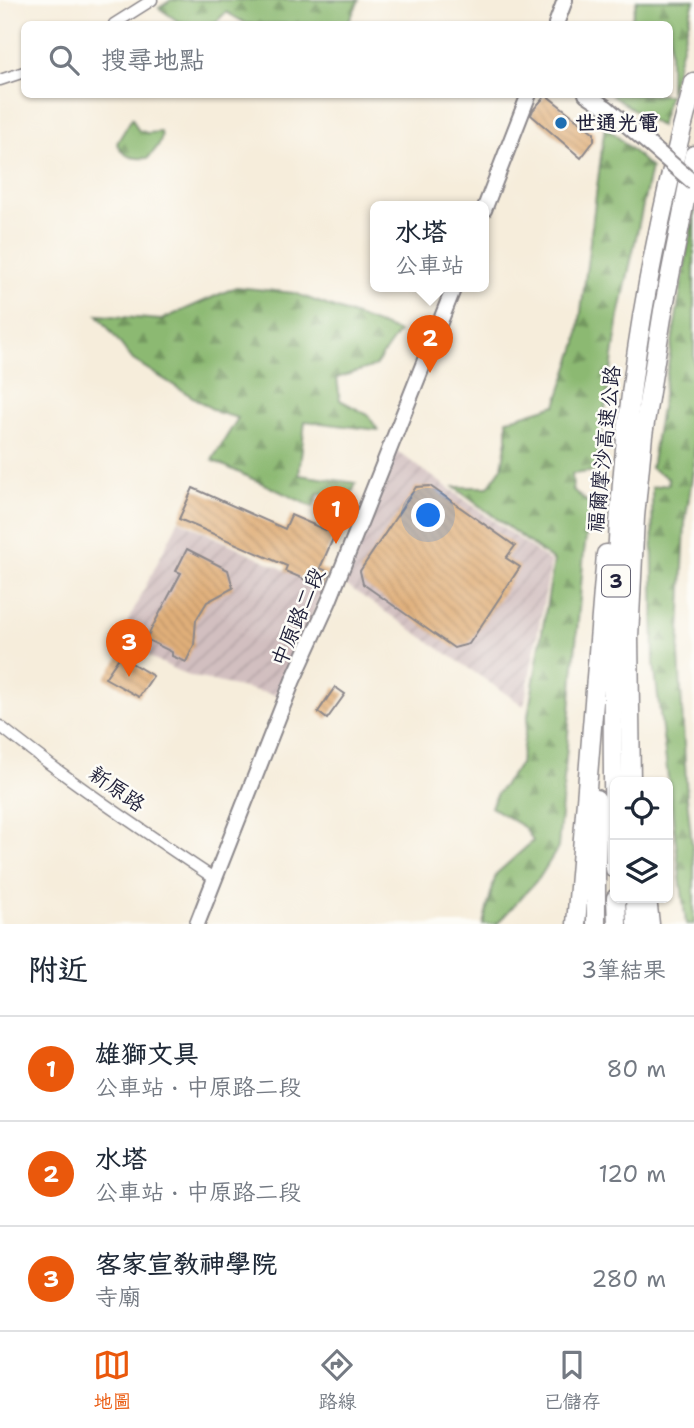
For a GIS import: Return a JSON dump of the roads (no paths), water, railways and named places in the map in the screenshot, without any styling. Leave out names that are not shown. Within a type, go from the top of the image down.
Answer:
[{"type":"highway","name":"福爾摩沙高速公路","points":[[614,840],[614,611],[633,378],[646,294],[679,138],[694,82]]},
{"type":"highway","name":"福爾摩沙高速公路","points":[[632,777],[629,636],[635,516],[643,435],[663,311],[694,155]]},
{"type":"highway","points":[[576,924],[603,580],[633,378]]},
{"type":"highway","points":[[594,711],[596,924]]},
{"type":"highway","points":[[616,903],[617,924]]},
{"type":"highway","points":[[635,903],[636,924]]},
{"type":"highway","points":[[648,903],[650,924]]},
{"type":"street","points":[[119,21],[152,0]]},
{"type":"street","points":[[557,21],[565,0]]},
{"type":"street","points":[[0,80],[21,73]]},
{"type":"street","points":[[488,201],[528,98]]},
{"type":"street","points":[[592,98],[694,183]]},
{"type":"street","name":"中原路二段","points":[[197,924],[452,292]]},
{"type":"street","name":"新原路","points":[[0,726],[156,840],[215,879]]},
{"type":"place","name":"世通光電","points":[[561,123]]},
{"type":"place","name":"水塔","points":[[430,373]]},
{"type":"place","name":"雄獅文具","points":[[336,544]]},
{"type":"place","name":"客家宣教神學院","points":[[129,677]]}]
